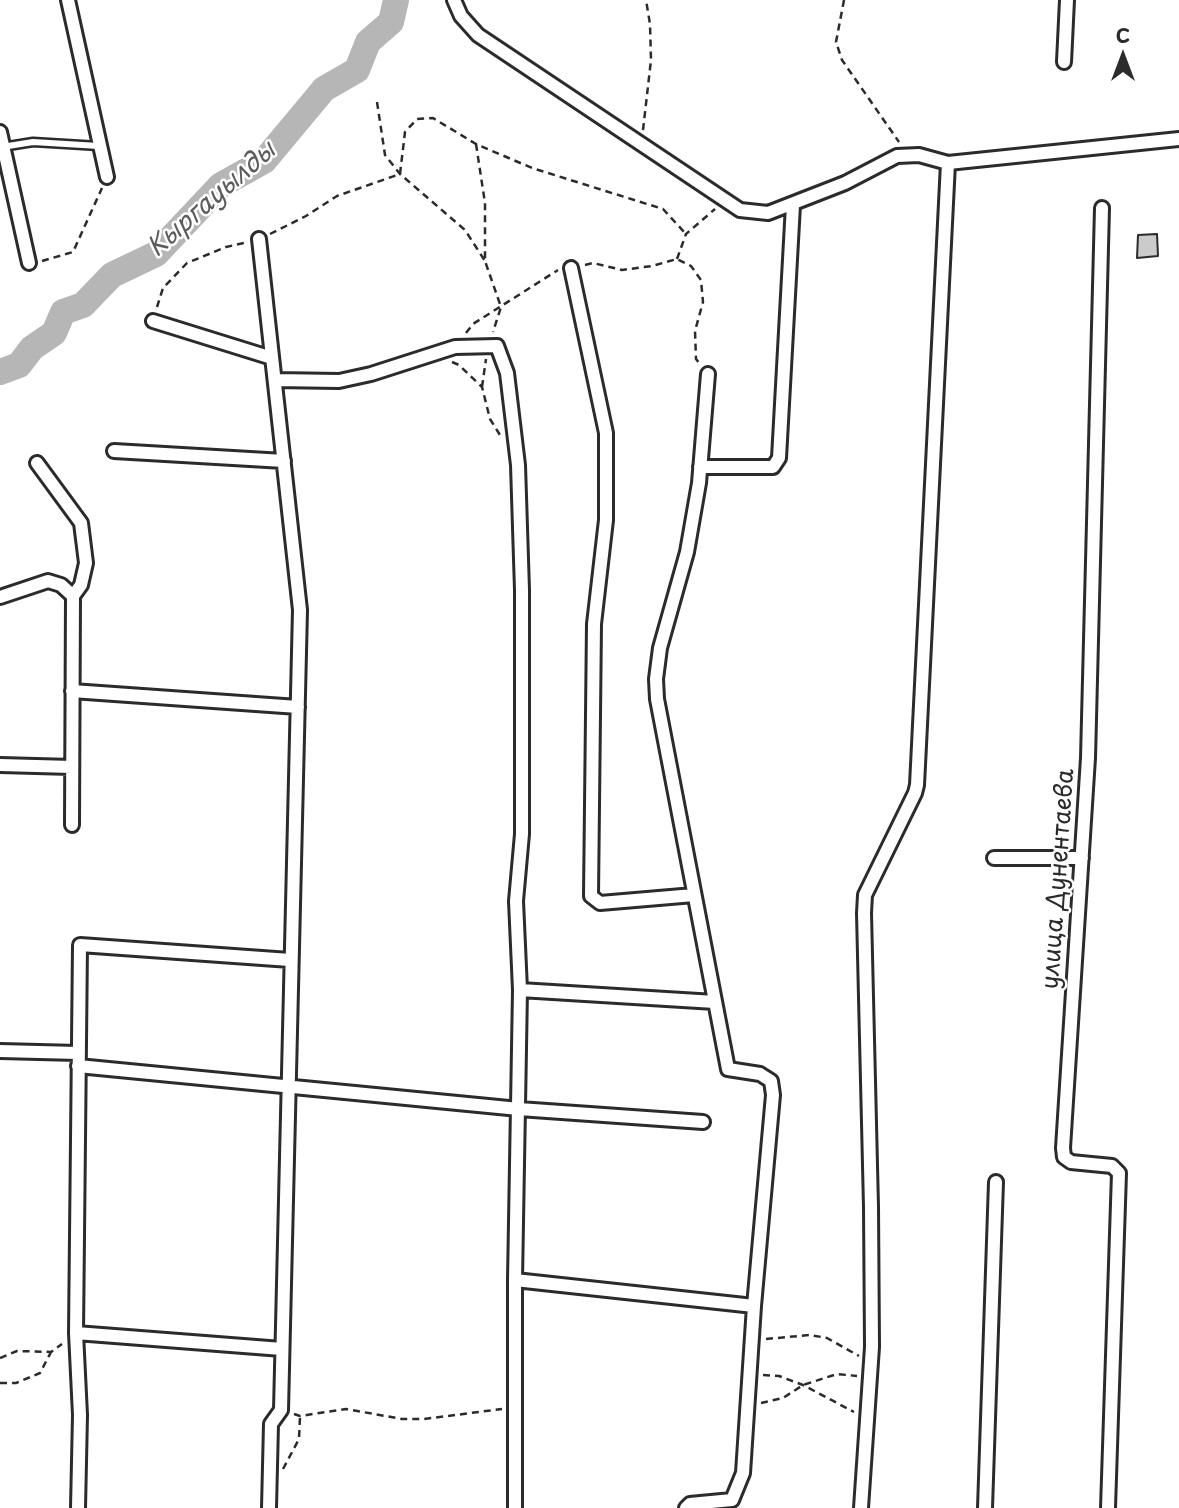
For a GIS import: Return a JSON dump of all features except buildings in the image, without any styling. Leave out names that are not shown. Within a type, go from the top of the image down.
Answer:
[{"type":"street","points":[[68,0],[107,177]]},
{"type":"street","points":[[454,0],[461,16],[478,35],[740,210],[768,213],[793,205],[845,183],[897,156],[919,155],[948,163],[1179,139]]},
{"type":"street","points":[[1064,62],[1067,0]]},
{"type":"street","points":[[0,132],[29,263]]},
{"type":"street","points":[[861,1508],[871,1364],[871,1195],[865,895],[917,785],[948,163]]},
{"type":"street","points":[[700,467],[773,467],[779,458],[793,205]]},
{"type":"street","name":"улица Дунентаева","points":[[1102,208],[1088,758],[1063,1148],[1064,1157],[1071,1162],[1112,1166],[1118,1173],[1108,1508]]},
{"type":"street","points":[[259,239],[300,610],[281,1410],[271,1424],[269,1508]]},
{"type":"street","points":[[571,268],[606,433],[606,520],[594,624],[591,896],[600,902],[694,895]]},
{"type":"street","points":[[153,321],[272,358]]},
{"type":"street","points":[[275,380],[339,381],[371,374],[456,347],[497,346],[507,373],[514,417],[522,590],[522,834],[516,901],[520,990],[515,1280],[515,1508]]},
{"type":"street","points":[[686,1508],[690,1504],[732,1500],[743,1473],[754,1306],[774,1095],[771,1081],[760,1074],[728,1069],[657,699],[656,679],[660,648],[687,552],[700,467],[708,374]]},
{"type":"street","points":[[114,450],[284,461]]},
{"type":"street","points":[[37,463],[81,523],[86,563],[81,586],[73,596],[72,825]]},
{"type":"street","points":[[0,597],[48,581],[61,585],[73,596]]},
{"type":"street","points":[[72,691],[298,707]]},
{"type":"street","points":[[0,765],[72,767]]},
{"type":"street","points":[[994,858],[1082,858]]},
{"type":"street","points":[[78,1508],[80,1415],[76,1334],[80,945],[290,960]]},
{"type":"street","points":[[520,990],[715,1002]]},
{"type":"street","points":[[0,1051],[288,1087],[519,1109],[703,1122]]},
{"type":"street","points":[[985,1508],[996,1182]]},
{"type":"street","points":[[515,1280],[754,1306]]},
{"type":"street","points":[[76,1334],[282,1349]]},
{"type":"lane","points":[[2,147],[33,142],[100,146]]},
{"type":"path","points":[[642,144],[651,60],[646,0]]},
{"type":"path","points":[[844,0],[836,42],[842,60],[909,156]]},
{"type":"path","points":[[377,102],[386,155],[400,174],[465,230],[485,261],[501,307]]},
{"type":"path","points":[[400,174],[405,132],[417,119],[433,118],[476,144],[532,168],[663,209],[686,234]]},
{"type":"path","points":[[476,144],[485,203],[485,261]]},
{"type":"path","points":[[153,321],[163,288],[187,264],[226,247],[259,239],[306,216],[337,196],[400,174]]},
{"type":"path","points":[[29,263],[73,252],[107,177]]},
{"type":"path","points":[[677,259],[686,234],[726,200]]},
{"type":"path","points":[[456,347],[473,324],[556,271],[593,263],[622,270],[677,259],[691,266],[701,280],[704,302],[695,331],[696,359],[708,374]]},
{"type":"path","points":[[431,354],[459,365],[482,387],[490,419],[504,442]]},
{"type":"path","points":[[0,1383],[16,1383],[40,1373],[51,1352],[76,1334]]},
{"type":"path","points":[[752,1340],[810,1335],[827,1338],[871,1364]]},
{"type":"path","points":[[0,1358],[17,1351],[51,1352]]},
{"type":"path","points":[[750,1373],[779,1376],[803,1385],[867,1419]]},
{"type":"path","points":[[748,1407],[783,1398],[803,1385],[837,1374],[870,1378]]},
{"type":"path","points":[[281,1410],[300,1416],[346,1409],[402,1419],[424,1419],[515,1408]]},
{"type":"path","points":[[269,1480],[285,1468],[299,1439],[300,1416]]},
{"type":"waterway","name":"Кыргауылды","points":[[0,372],[19,365],[32,348],[54,333],[63,312],[83,305],[112,275],[156,254],[221,185],[264,161],[324,89],[357,70],[368,42],[391,22],[396,0]]}]
